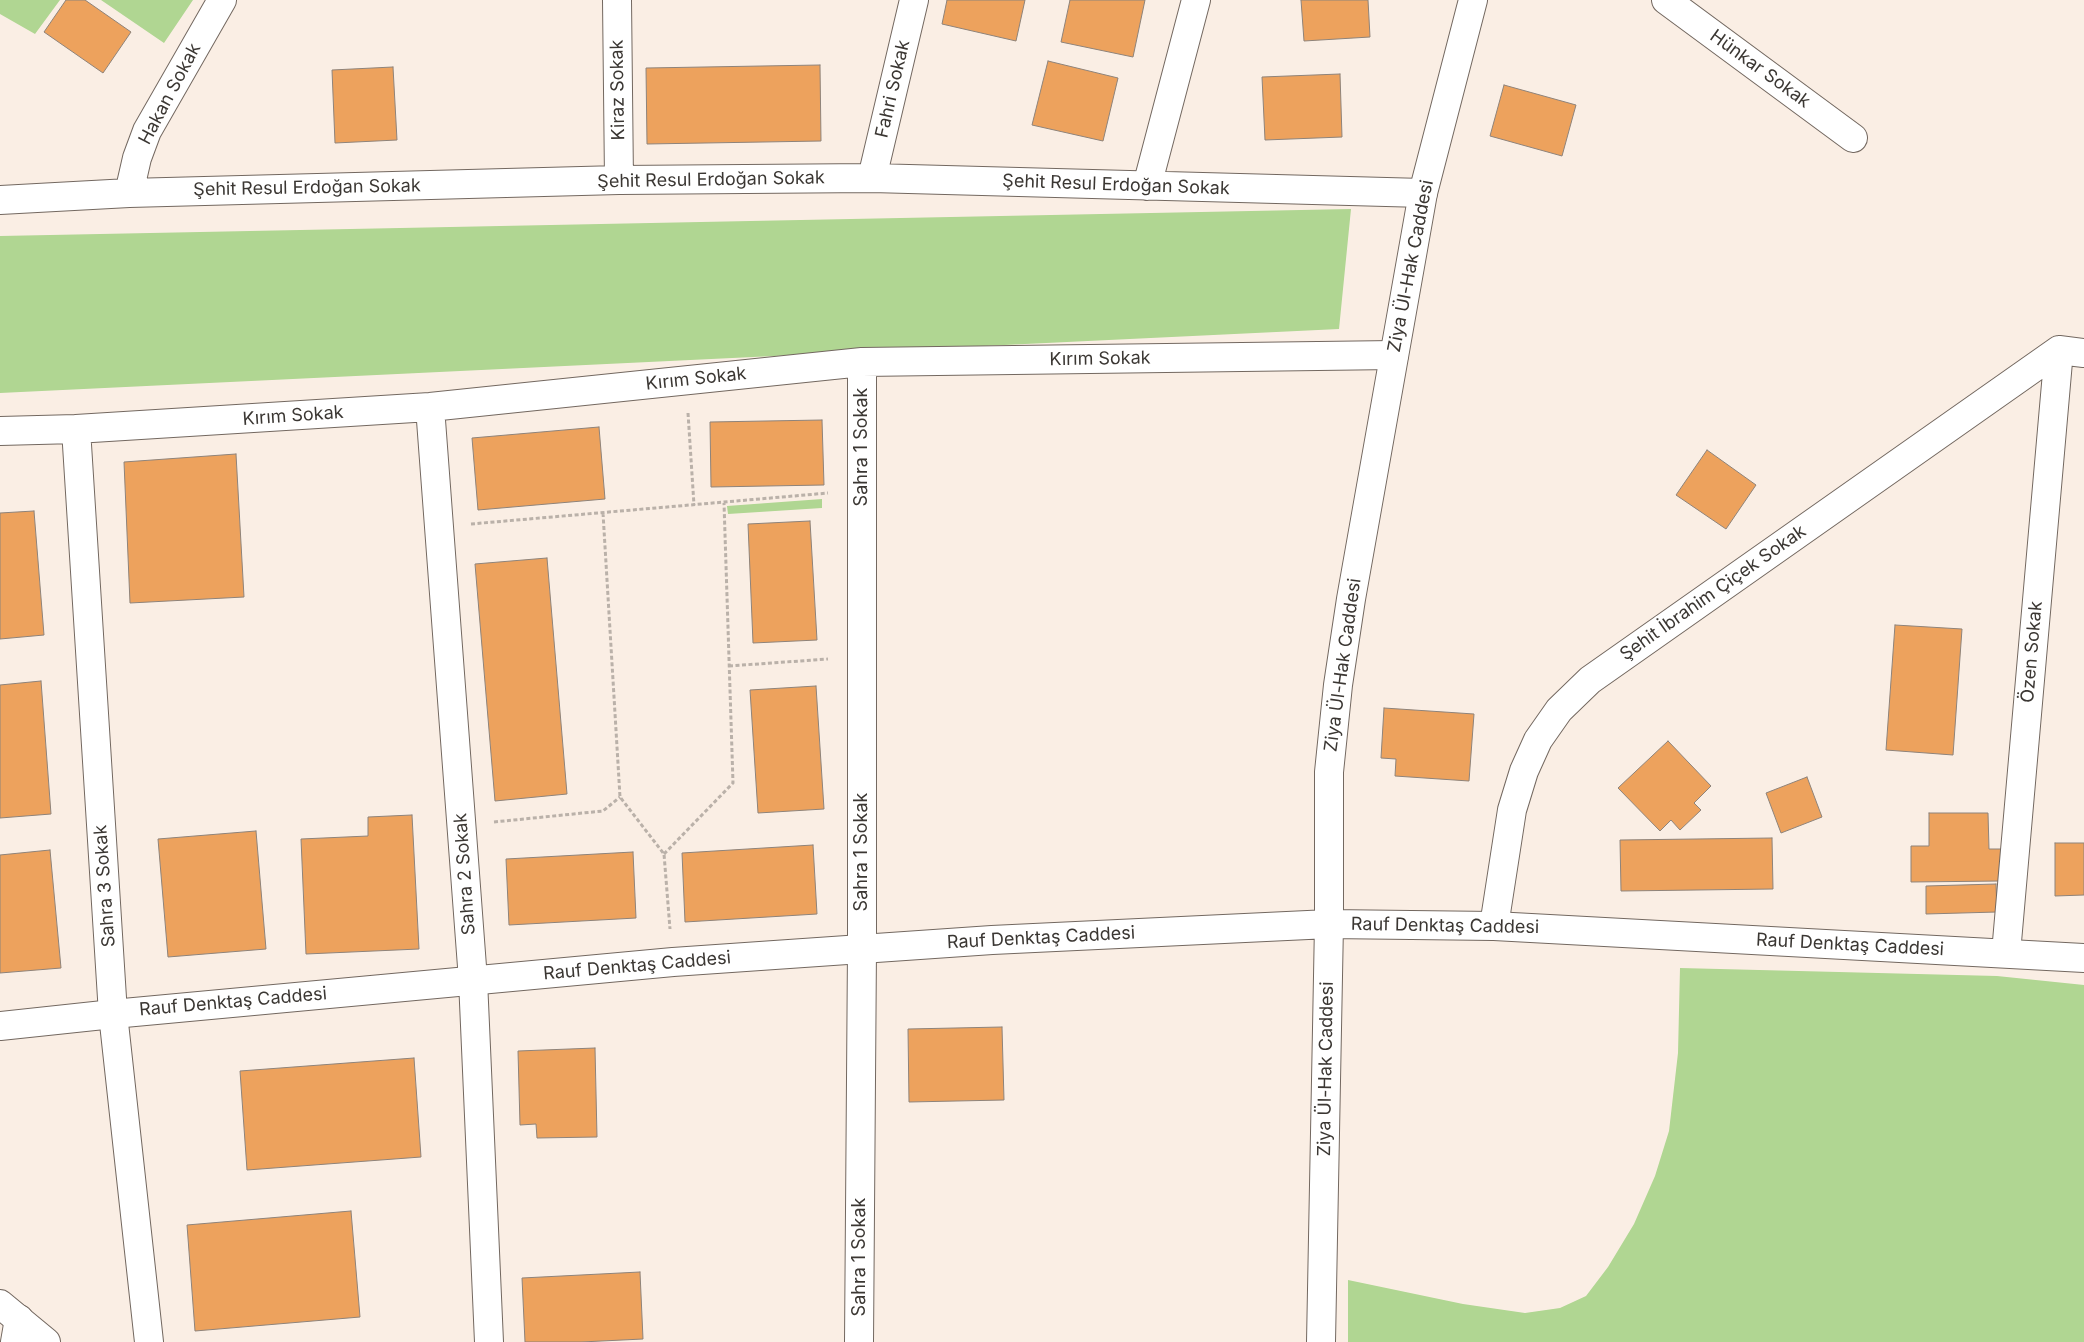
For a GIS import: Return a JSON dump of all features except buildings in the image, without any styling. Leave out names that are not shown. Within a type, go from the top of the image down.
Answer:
[{"type":"street","name":"Hakan Sokak","points":[[129,193],[137,158],[147,131],[222,0]]},
{"type":"street","name":"Kiraz Sokak","points":[[616,0],[620,180]]},
{"type":"street","name":"Fahri Sokak","points":[[872,178],[914,0]]},
{"type":"street","points":[[1147,186],[1196,0]]},
{"type":"street","name":"Ziya Ül-Hak Caddesi","points":[[1321,1342],[1330,772],[1338,685],[1351,599],[1423,193],[1474,0]]},
{"type":"street","name":"Hünkar Sokak","points":[[1666,0],[1853,138]]},
{"type":"street","name":"Şehit Resul Erdoğan Sokak","points":[[0,200],[129,193],[620,180],[872,178],[1423,193]]},
{"type":"street","name":"Şehit İbrahim Çiçek Sokak","points":[[1494,926],[1512,810],[1524,770],[1538,740],[1559,710],[1590,680],[2071,351]]},
{"type":"street","name":"Özen Sokak","points":[[2006,953],[2071,351]]},
{"type":"street","name":"Kırım Sokak","points":[[0,431],[76,429],[430,407],[862,362],[1394,355]]},
{"type":"street","name":"Sahra 1 Sokak","points":[[859,1342],[862,948],[862,362]]},
{"type":"street","name":"Sahra 2 Sokak","points":[[430,407],[473,980],[489,1342]]},
{"type":"street","name":"Sahra 3 Sokak","points":[[76,429],[113,1014],[149,1342]]},
{"type":"street","name":"Rauf Denktaş Caddesi","points":[[0,1026],[673,962],[862,948],[1329,924],[1494,926],[2084,958]]},
{"type":"street","points":[[11,1322],[46,1342]]},
{"type":"path","points":[[685,380],[694,505]]},
{"type":"path","points":[[440,528],[862,491]]},
{"type":"path","points":[[664,854],[733,782],[724,503]]},
{"type":"path","points":[[603,513],[620,797],[664,854],[673,962]]},
{"type":"path","points":[[729,666],[861,656]]},
{"type":"path","points":[[462,825],[603,811],[620,797]]},
{"type":"green space","points":[[0,0],[60,0],[35,34],[0,14]]},
{"type":"green space","points":[[101,0],[193,0],[164,43]]},
{"type":"green space","points":[[1351,209],[1339,329],[0,393],[0,236]]},
{"type":"green space","points":[[822,499],[822,508],[728,514],[727,506]]},
{"type":"green space","points":[[1680,968],[1997,976],[2084,985],[2084,1342],[1348,1342],[1348,1280],[1463,1304],[1525,1313],[1560,1308],[1586,1296],[1608,1267],[1634,1224],[1655,1176],[1669,1131],[1678,1053]]}]
